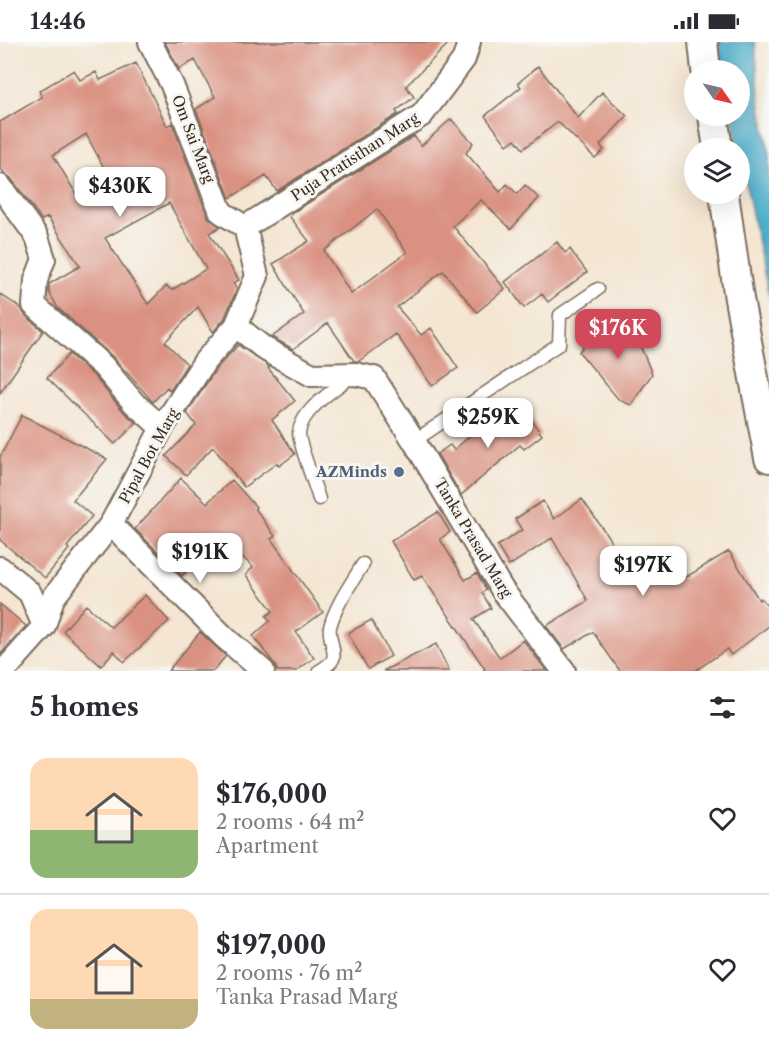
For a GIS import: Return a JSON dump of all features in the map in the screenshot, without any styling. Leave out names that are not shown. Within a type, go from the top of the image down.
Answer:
[{"type":"street","name":"Om Sai Marg","points":[[150,42],[172,85],[221,212],[245,227]]},
{"type":"street","name":"Puja Pratisthan Marg","points":[[245,227],[422,115],[464,59],[469,42]]},
{"type":"street","points":[[703,42],[705,60]]},
{"type":"street","points":[[0,186],[37,237],[44,259],[36,280],[34,305],[103,366],[134,403],[162,428]]},
{"type":"street","points":[[725,204],[739,299],[769,458]]},
{"type":"street","name":"Pipal Bot Marg","points":[[4,671],[44,626],[52,598],[111,524],[162,428],[205,360],[236,326],[257,276],[245,227]]},
{"type":"street","name":"Tanka Prasad Marg","points":[[236,326],[265,349],[312,375],[355,374],[374,378],[414,441],[502,591],[564,671]]},
{"type":"street","points":[[111,524],[224,637],[263,671]]},
{"type":"street","points":[[0,568],[30,593],[44,626]]},
{"type":"lane","points":[[414,441],[559,344],[560,315],[598,289]]},
{"type":"lane","points":[[319,499],[299,433],[303,421],[314,406],[355,374]]},
{"type":"lane","points":[[319,671],[333,662],[335,655],[330,627],[343,598],[363,564]]},
{"type":"water","points":[[718,42],[755,42],[759,95],[769,152],[769,296],[750,204],[750,138],[737,138],[734,126],[750,126],[750,60],[721,60]]},
{"type":"building","points":[[165,42],[450,42],[406,86],[414,97],[396,111],[398,114],[277,191],[266,176],[230,198],[196,109],[215,97],[195,60],[179,69]]},
{"type":"building","points":[[136,63],[167,126],[172,123],[208,217],[220,227],[209,233],[239,280],[233,283],[237,289],[224,319],[213,332],[198,307],[165,342],[187,364],[170,391],[167,387],[153,402],[112,356],[58,308],[49,292],[49,284],[80,266],[48,217],[42,220],[0,167],[0,122],[42,97],[39,91],[74,70],[80,80],[96,72],[100,80]],"holes":[[[86,134],[111,181],[79,199],[53,155]],[[169,203],[206,269],[172,290],[166,286],[148,304],[105,238]]]},
{"type":"building","points":[[538,66],[578,118],[602,92],[627,116],[600,145],[604,150],[595,158],[558,122],[523,149],[515,139],[507,145],[485,116],[521,87],[518,83]]},
{"type":"building","points":[[451,119],[473,143],[466,153],[500,192],[507,184],[517,194],[525,185],[539,198],[511,229],[481,200],[453,226],[505,289],[477,312],[443,271],[397,307],[421,335],[431,328],[458,368],[432,386],[396,334],[359,361],[354,361],[328,323],[293,349],[272,337],[304,314],[273,264],[309,241],[290,217],[292,213],[414,136],[421,146]],"holes":[[[377,209],[407,252],[351,294],[324,251]]]},
{"type":"building","points":[[557,242],[565,253],[570,249],[587,272],[548,302],[542,294],[524,308],[505,282]]},
{"type":"building","points":[[0,294],[21,308],[25,315],[43,331],[0,393]]},
{"type":"building","points":[[601,320],[634,331],[652,374],[631,405],[619,400],[579,352]]},
{"type":"building","points":[[238,345],[270,367],[268,368],[295,401],[272,420],[295,454],[279,466],[277,463],[244,487],[213,447],[186,475],[166,456],[196,425],[187,413],[216,369]]},
{"type":"building","points":[[69,354],[93,375],[136,423],[115,444],[47,378]]},
{"type":"building","points":[[522,407],[542,435],[524,449],[520,445],[461,495],[437,454],[450,445],[454,450],[491,417],[499,426]]},
{"type":"building","points":[[22,415],[107,459],[73,500],[92,516],[45,578],[0,540],[0,457]]},
{"type":"building","points":[[181,478],[207,503],[232,480],[256,507],[275,536],[271,539],[323,612],[296,632],[314,658],[296,671],[277,671],[276,666],[253,636],[270,621],[266,616],[273,611],[246,575],[253,567],[240,555],[235,559],[230,552],[220,562],[207,549],[182,576],[135,529]]},
{"type":"building","points":[[582,499],[607,535],[626,570],[663,547],[683,579],[729,551],[759,600],[761,598],[769,608],[769,626],[731,655],[727,649],[695,671],[620,671],[593,632],[564,649],[546,626],[588,601],[552,538],[509,566],[497,546],[522,530],[515,519],[543,501],[554,519]]},
{"type":"building","points":[[438,512],[450,532],[440,539],[465,580],[477,573],[486,590],[482,593],[491,608],[473,619],[500,658],[523,640],[547,671],[483,671],[485,669],[422,576],[414,580],[391,541]]},
{"type":"building","points":[[145,595],[169,621],[124,662],[114,651],[101,666],[63,631],[86,605],[111,627]]},
{"type":"building","points":[[0,604],[26,626],[0,655]]},
{"type":"building","points":[[371,620],[391,656],[368,669],[348,633]]},
{"type":"building","points":[[200,632],[226,656],[213,671],[168,671]]},
{"type":"building","points":[[436,644],[449,671],[383,671]]},
{"type":"place","name":"AZMinds","points":[[399,472]]}]
